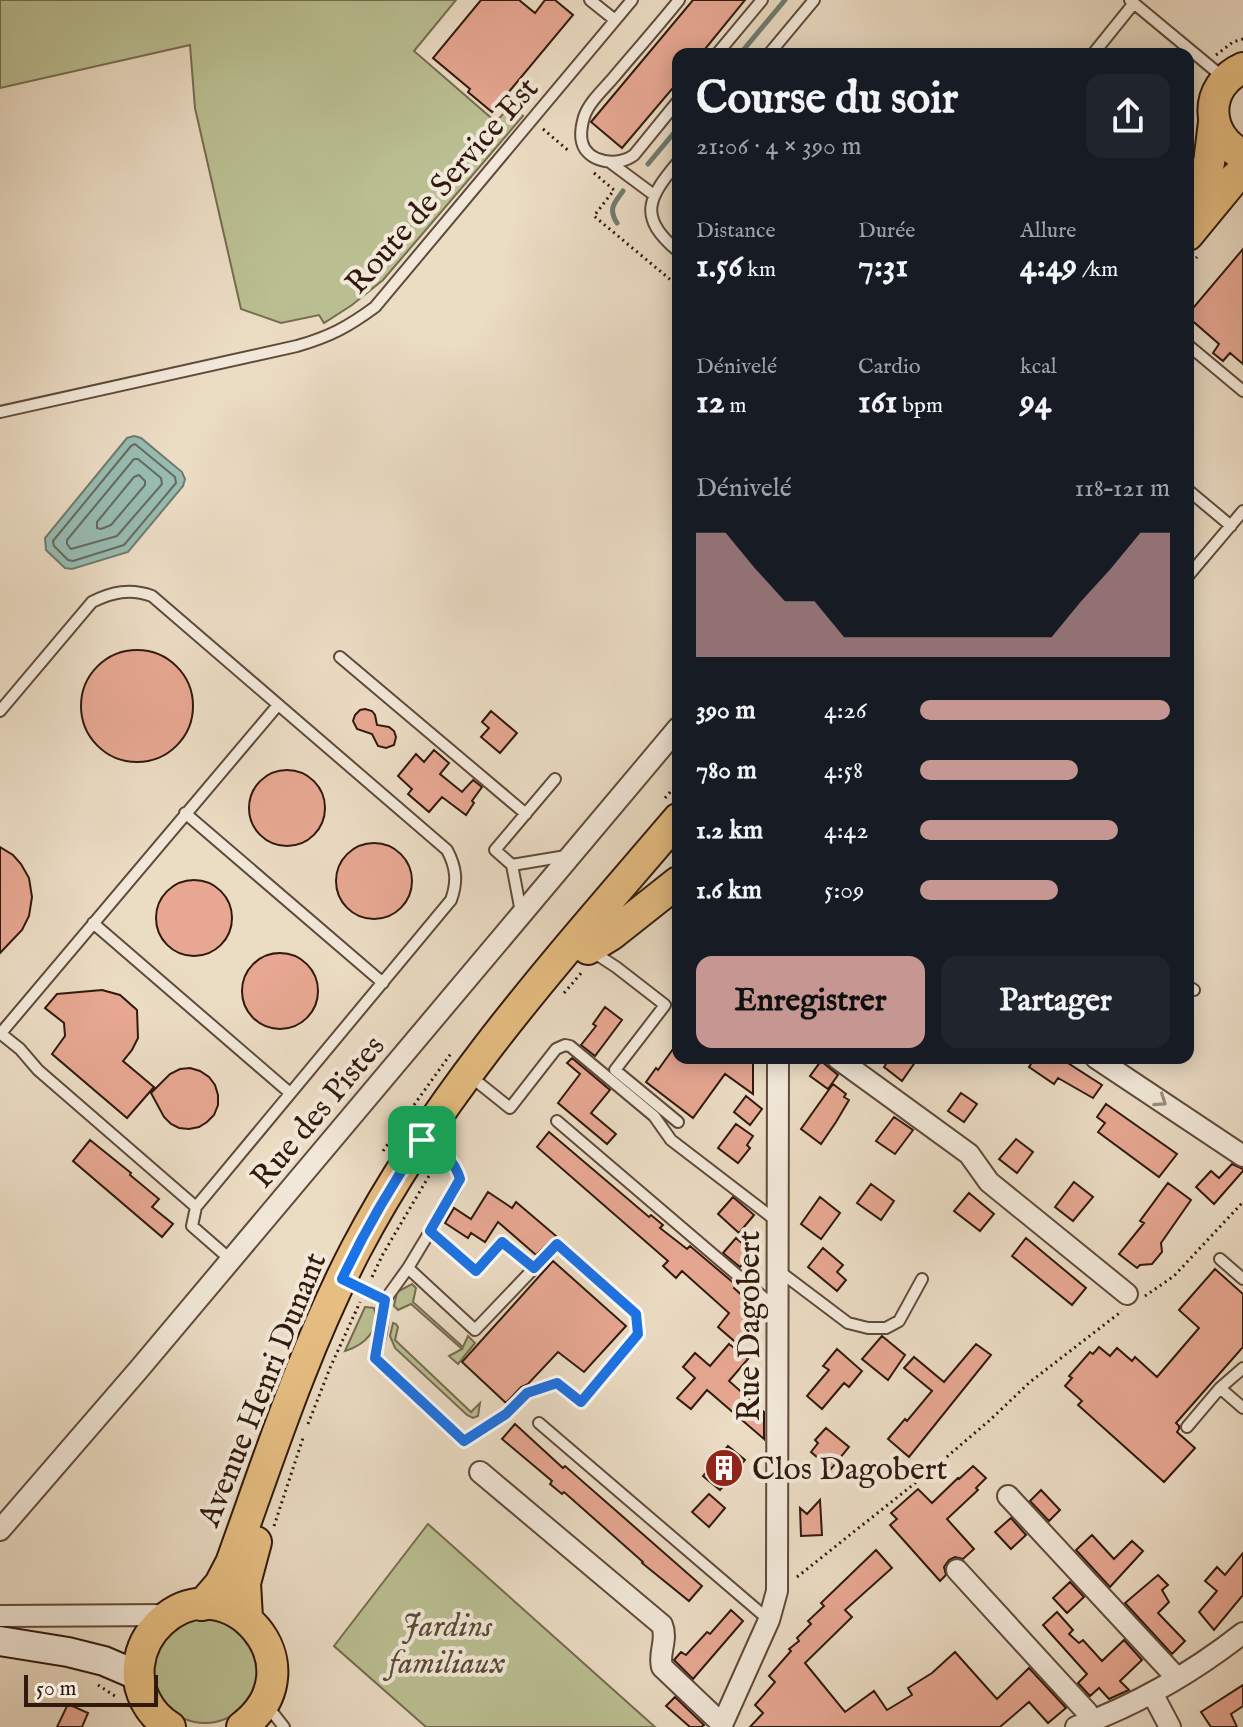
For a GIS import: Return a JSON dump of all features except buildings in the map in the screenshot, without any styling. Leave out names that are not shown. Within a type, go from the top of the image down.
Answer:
[{"type":"main road","points":[[1194,190],[1209,163],[1213,104],[1217,91],[1234,74]]},
{"type":"main road","points":[[1214,122],[1228,146],[1243,155]]},
{"type":"main road","points":[[1194,228],[1243,171]]},
{"type":"main road","name":"Avenue Henri Dunant","points":[[202,1605],[220,1584],[231,1563],[310,1348],[349,1282],[379,1240],[428,1144],[492,1040],[672,826]]},
{"type":"main road","name":"Avenue Henri Dunant","points":[[428,1144],[480,1084],[548,995],[672,849]]},
{"type":"main road","points":[[588,949],[606,939],[672,887]]},
{"type":"main road","name":"Avenue Henri Dunant","points":[[247,1618],[245,1583],[252,1555],[306,1400],[342,1315],[349,1282]]},
{"type":"main road","points":[[165,1725],[147,1703],[142,1691],[142,1655],[154,1628],[188,1606],[202,1605],[233,1610],[247,1618],[262,1637],[271,1659],[272,1675],[263,1705],[242,1727]]},
{"type":"main road","points":[[0,1641],[104,1661],[142,1655]]},
{"type":"street","name":"Rue des Pistes","points":[[0,1530],[672,735]]},
{"type":"street","name":"Rue Dagobert","points":[[722,1725],[769,1620],[777,1591],[778,1064]]},
{"type":"street","points":[[845,1064],[969,1154],[989,1182],[1129,1302]]},
{"type":"street","points":[[1105,1064],[1243,1156]]},
{"type":"street","points":[[480,1472],[662,1625],[665,1639],[660,1661],[662,1667],[722,1725]]},
{"type":"street","points":[[1008,1496],[1177,1678]]},
{"type":"street","points":[[957,1570],[1087,1712],[1083,1724]]},
{"type":"street","points":[[0,1616],[170,1615]]},
{"type":"street","points":[[111,1616],[137,1631],[142,1655]]},
{"type":"street","points":[[1083,1724],[1152,1693],[1215,1655],[1243,1633]]},
{"type":"street","points":[[1152,1693],[1170,1727]]},
{"type":"lane","points":[[590,0],[615,20]]},
{"type":"lane","name":"Route de Service Est","points":[[0,412],[309,343],[356,321],[375,307],[632,0]]},
{"type":"lane","points":[[654,195],[609,162],[591,155],[582,145],[581,131],[584,116],[598,96],[679,0]]},
{"type":"lane","points":[[722,48],[762,0]]},
{"type":"lane","points":[[774,48],[814,0]]},
{"type":"lane","points":[[1098,48],[1132,2],[1234,74]]},
{"type":"lane","points":[[609,162],[626,161],[634,155],[672,108]]},
{"type":"lane","points":[[672,169],[661,182],[651,205],[653,223],[672,246]]},
{"type":"lane","points":[[1194,350],[1243,391]]},
{"type":"lane","points":[[1194,495],[1231,526]]},
{"type":"lane","points":[[1194,569],[1243,511]]},
{"type":"lane","points":[[0,711],[92,602],[127,591],[152,596],[447,850],[454,864],[456,880],[451,900],[196,1207],[192,1226],[231,1260]]},
{"type":"lane","points":[[340,657],[526,814]]},
{"type":"lane","points":[[196,1207],[38,1070],[20,1049],[0,1033],[278,705]]},
{"type":"lane","points":[[522,914],[512,865],[495,850],[555,779]]},
{"type":"lane","points":[[185,813],[383,983]]},
{"type":"lane","points":[[512,865],[570,856]]},
{"type":"lane","points":[[93,923],[290,1093]]},
{"type":"lane","points":[[588,949],[665,1005],[615,1070],[678,1122]]},
{"type":"lane","points":[[480,1084],[510,1108],[556,1049],[570,1046],[654,1116],[671,1140],[778,1222]]},
{"type":"lane","points":[[557,1121],[778,1310]]},
{"type":"lane","points":[[408,1268],[475,1330],[557,1244],[636,1314],[638,1334],[581,1402],[557,1383],[527,1393],[506,1414],[464,1441],[375,1358],[385,1300],[408,1268],[460,1179],[450,1158],[428,1144]]},
{"type":"lane","points":[[430,1231],[476,1271],[502,1242],[534,1268]]},
{"type":"lane","points":[[1220,1259],[1243,1279]]},
{"type":"lane","points":[[778,1269],[848,1323],[868,1328],[886,1328],[899,1321],[922,1279]]},
{"type":"lane","points":[[349,1282],[385,1300]]},
{"type":"lane","points":[[1187,1427],[1220,1388],[1243,1368]]},
{"type":"lane","points":[[1220,1388],[1243,1408]]},
{"type":"lane","points":[[539,1423],[769,1620]]},
{"type":"lane","points":[[263,1705],[284,1727]]},
{"type":"path","points":[[532,119],[571,153]]},
{"type":"path","points":[[593,172],[614,190],[594,216],[672,281]]},
{"type":"path","points":[[777,1591],[929,1472],[1030,1382],[1129,1302],[1174,1276],[1243,1202]]},
{"type":"green space","points":[[0,0],[456,0],[414,51],[496,122],[510,106],[523,116],[383,280],[324,323],[319,315],[281,323],[241,309],[195,108],[190,45],[0,88]]},
{"type":"green space","points":[[412,1284],[416,1288],[413,1302],[463,1347],[468,1336],[475,1343],[458,1364],[449,1356],[462,1349],[411,1304],[398,1310],[394,1306],[397,1292]]},
{"type":"green space","points":[[365,1307],[374,1308],[373,1329],[359,1345],[345,1351]]},
{"type":"green space","points":[[393,1323],[398,1327],[395,1340],[471,1412],[480,1403],[478,1416],[473,1418],[467,1415],[395,1348],[390,1336]]},
{"type":"green space","name":"Jardins familiaux","points":[[428,1524],[655,1727],[426,1727],[334,1646]]},
{"type":"green space","points":[[205,1619],[225,1623],[248,1642],[257,1671],[253,1691],[234,1714],[205,1723],[185,1719],[162,1700],[153,1671],[157,1651],[176,1628]]},
{"type":"water","points":[[127,438],[141,438],[182,472],[185,479],[183,486],[128,552],[72,569],[65,568],[46,550],[45,538]]},
{"type":"waterway","points":[[745,48],[785,0]]},
{"type":"waterway","points":[[648,164],[672,135]]},
{"type":"waterway","points":[[617,223],[613,206],[623,191]]},
{"type":"place","name":"Clos Dagobert","points":[[724,1468]]},
{"type":"route","points":[[422,1140],[450,1158],[460,1179],[430,1231],[476,1271],[502,1242],[534,1268],[557,1244],[636,1314],[638,1334],[581,1402],[557,1383],[527,1393],[506,1414],[464,1441],[375,1358],[385,1300],[342,1279],[356,1249],[422,1140]]}]
